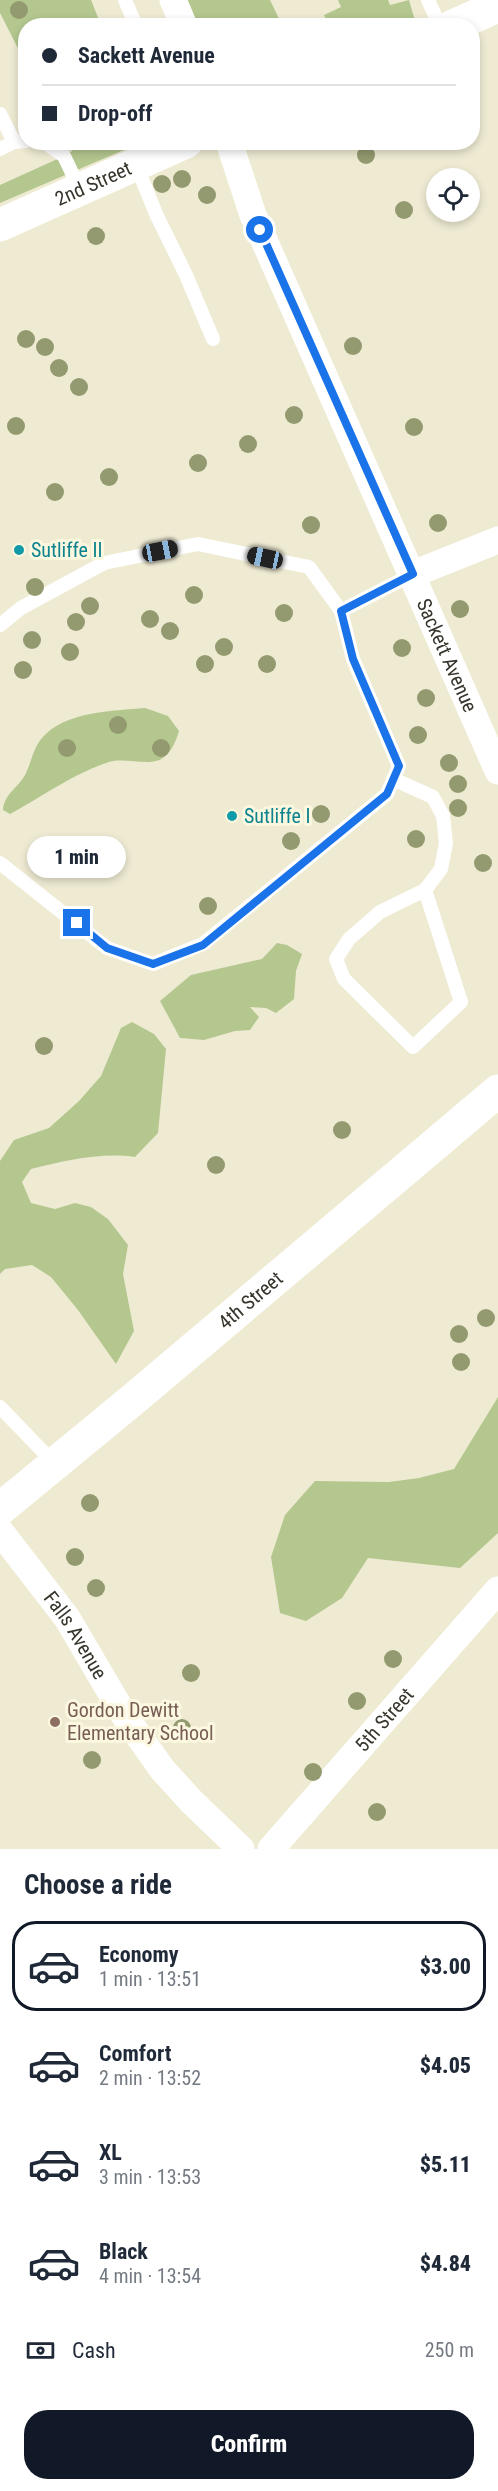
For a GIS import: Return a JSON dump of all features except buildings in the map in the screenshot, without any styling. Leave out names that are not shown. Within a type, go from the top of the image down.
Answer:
[{"type":"street","points":[[173,0],[181,18]]},
{"type":"street","points":[[471,18],[498,6]]},
{"type":"street","name":"2nd Street","points":[[0,224],[169,150]]},
{"type":"street","name":"Sackett Avenue","points":[[232,150],[253,215],[498,771]]},
{"type":"street","points":[[413,574],[498,540]]},
{"type":"street","name":"4th Street","points":[[0,1509],[498,1091]]},
{"type":"street","name":"Falls Avenue","points":[[0,1531],[67,1618],[124,1715],[162,1769],[191,1802],[241,1849]]},
{"type":"street","name":"5th Street","points":[[271,1849],[498,1590]]},
{"type":"lane","points":[[124,0],[132,18]]},
{"type":"lane","points":[[428,0],[436,18]]},
{"type":"lane","points":[[0,114],[18,138]]},
{"type":"lane","points":[[0,149],[18,142]]},
{"type":"lane","points":[[55,150],[64,156],[80,190]]},
{"type":"lane","points":[[136,165],[213,339]]},
{"type":"lane","points":[[0,625],[21,608],[104,563],[198,544],[309,567],[341,611],[353,659],[399,766],[387,794],[203,945],[153,964],[107,948],[0,863]]},
{"type":"lane","points":[[341,611],[413,574]]},
{"type":"lane","points":[[393,779],[433,797],[444,816],[446,843],[441,870],[425,890],[380,912],[349,939],[336,959],[344,979],[413,1047],[461,1002],[425,890]]},
{"type":"lane","points":[[0,1407],[55,1464]]},
{"type":"green space","points":[[0,0],[91,0],[98,18],[18,18],[18,48],[0,13]]},
{"type":"green space","points":[[187,0],[270,0],[279,18],[195,18]]},
{"type":"green space","points":[[338,0],[388,0],[390,5],[409,0],[414,18],[326,18],[324,15],[341,7]]},
{"type":"green space","points":[[124,150],[0,203],[0,185],[72,151]]},
{"type":"green space","points":[[145,708],[168,716],[179,731],[173,746],[163,758],[152,762],[109,762],[71,779],[10,814],[3,810],[9,795],[25,775],[39,742],[52,729],[76,717]]},
{"type":"green space","points":[[277,943],[287,945],[302,954],[296,971],[294,999],[276,1013],[266,1008],[250,1007],[259,1017],[250,1030],[235,1031],[204,1040],[180,1038],[160,1001],[191,975],[262,959]]},
{"type":"green space","points":[[132,1022],[154,1034],[166,1049],[158,1133],[135,1157],[96,1156],[56,1163],[31,1169],[22,1182],[31,1203],[55,1209],[75,1203],[91,1207],[108,1219],[128,1245],[123,1274],[134,1331],[116,1364],[78,1310],[51,1277],[32,1265],[5,1269],[0,1274],[0,1161],[14,1140],[49,1128],[79,1101],[101,1076],[121,1028]]},
{"type":"green space","points":[[498,1397],[498,1533],[460,1568],[368,1558],[342,1598],[306,1621],[280,1613],[271,1557],[285,1515],[315,1481],[389,1482],[419,1478],[454,1469]]},
{"type":"place","name":"Sutliffe II","points":[[19,550]]},
{"type":"place","name":"Sutliffe I","points":[[232,816]]},
{"type":"place","name":"Gordon Dewitt Elementary School","points":[[55,1722]]},
{"type":"route","points":[[77,923],[107,948],[153,964],[203,945],[387,794],[399,766],[353,659],[341,611],[413,574],[260,230]]}]
